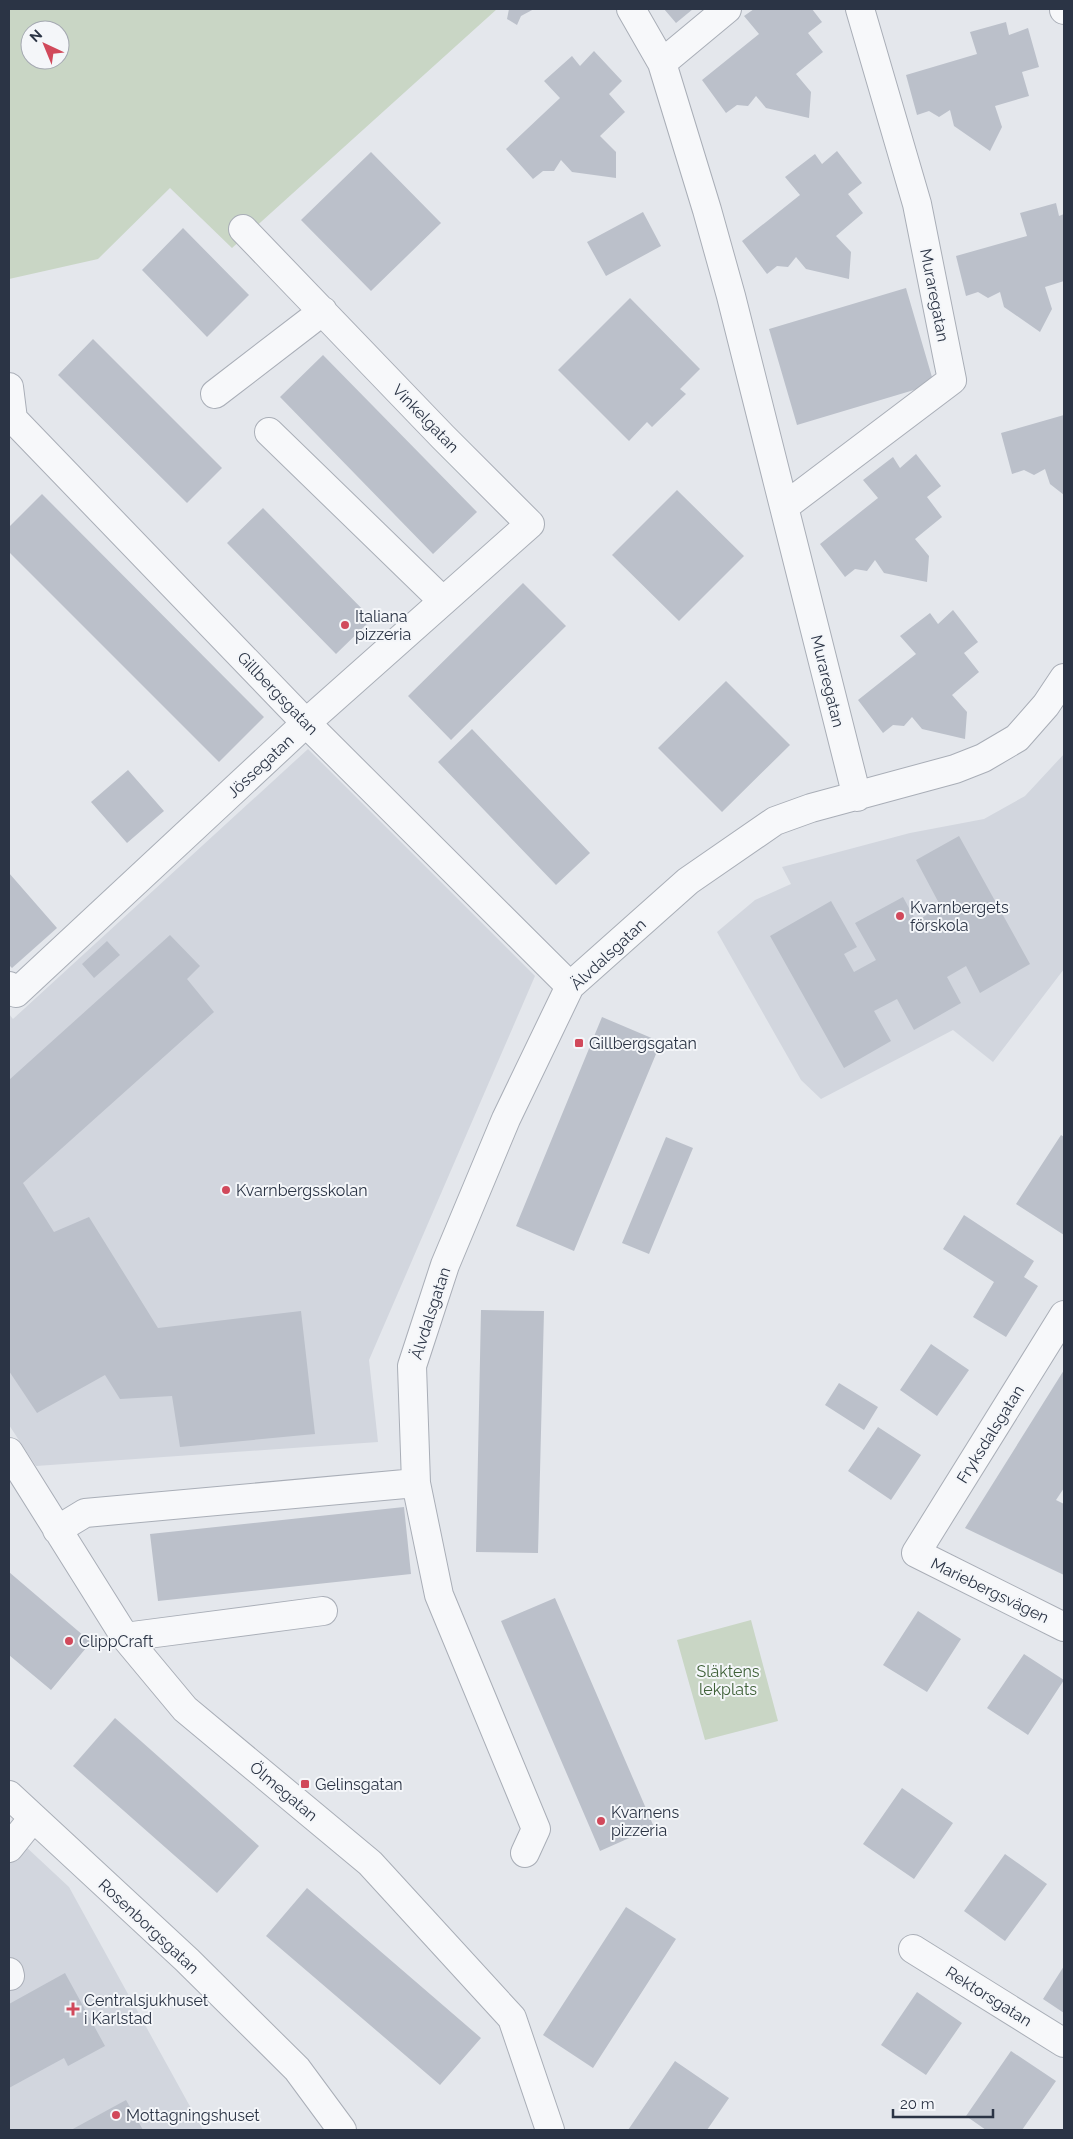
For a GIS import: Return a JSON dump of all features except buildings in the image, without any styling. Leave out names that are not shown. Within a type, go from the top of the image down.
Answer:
[{"type":"street","name":"Muraregatan","points":[[631,9],[662,63],[718,248],[857,797]]},
{"type":"street","points":[[662,63],[727,9]]},
{"type":"street","name":"Muraregatan","points":[[784,507],[952,380],[918,204],[860,9]]},
{"type":"street","name":"Vinkelgatan","points":[[243,229],[443,437],[530,524]]},
{"type":"street","points":[[215,394],[323,311]]},
{"type":"street","name":"Gillbergsgatan","points":[[9,387],[11,423],[306,723],[570,986]]},
{"type":"street","points":[[269,432],[443,601]]},
{"type":"street","name":"Jössegatan","points":[[12,990],[306,723],[530,524]]},
{"type":"street","name":"Älvdalsgatan","points":[[525,1852],[536,1829],[439,1595],[416,1482],[412,1366],[445,1265],[506,1120],[570,986],[688,881],[775,821],[811,808],[955,769],[983,758],[1017,738],[1046,705],[1064,678]]},
{"type":"street","name":"Fryksdalsgatan","points":[[916,1553],[1064,1315]]},
{"type":"street","name":"Ölmegatan","points":[[9,1452],[125,1637],[185,1709],[370,1863],[512,2018],[550,2130]]},
{"type":"street","points":[[57,1530],[85,1513],[416,1482]]},
{"type":"street","name":"Mariebergsvägen","points":[[916,1553],[1064,1627]]},
{"type":"street","points":[[125,1637],[323,1611]]},
{"type":"street","name":"Rosenborgsgatan","points":[[9,1795],[187,1960],[297,2069],[342,2130]]},
{"type":"street","points":[[9,1848],[33,1818]]},
{"type":"street","name":"Rektorsgatan","points":[[913,1949],[1064,2043]]},
{"type":"shaded area","name":"Kvarnbergsskolan","points":[[308,749],[535,976],[369,1360],[378,1442],[36,1466],[9,1425],[9,1014],[13,1019]]},
{"type":"shaded area","name":"Kvarnbergets förskola","points":[[1064,754],[1064,969],[993,1062],[953,1030],[821,1099],[801,1080],[717,932],[755,900],[791,884],[782,867],[910,833],[984,819],[1025,796]]},
{"type":"shaded area","name":"Centralsjukhuset i Karlstad","points":[[9,1831],[69,1887],[203,2130],[9,2130]]},
{"type":"green space","points":[[9,9],[497,9],[232,248],[170,188],[98,259],[9,279]]},
{"type":"green space","name":"Släktens lekplats","points":[[751,1620],[778,1721],[705,1740],[677,1640]]},
{"type":"place","name":"Italiana pizzeria","points":[[345,625]]},
{"type":"place","name":"Kvarnbergets förskola","points":[[900,916]]},
{"type":"place","name":"Gillbergsgatan","points":[[579,1043]]},
{"type":"place","name":"Kvarnbergsskolan","points":[[226,1190]]},
{"type":"place","name":"ClippCraft","points":[[69,1641]]},
{"type":"place","name":"Gelinsgatan","points":[[305,1784]]},
{"type":"place","name":"Kvarnens pizzeria","points":[[601,1821]]},
{"type":"place","name":"Centralsjukhuset i Karlstad","points":[[73,2009]]},
{"type":"place","name":"Mottagningshuset","points":[[116,2115]]}]
